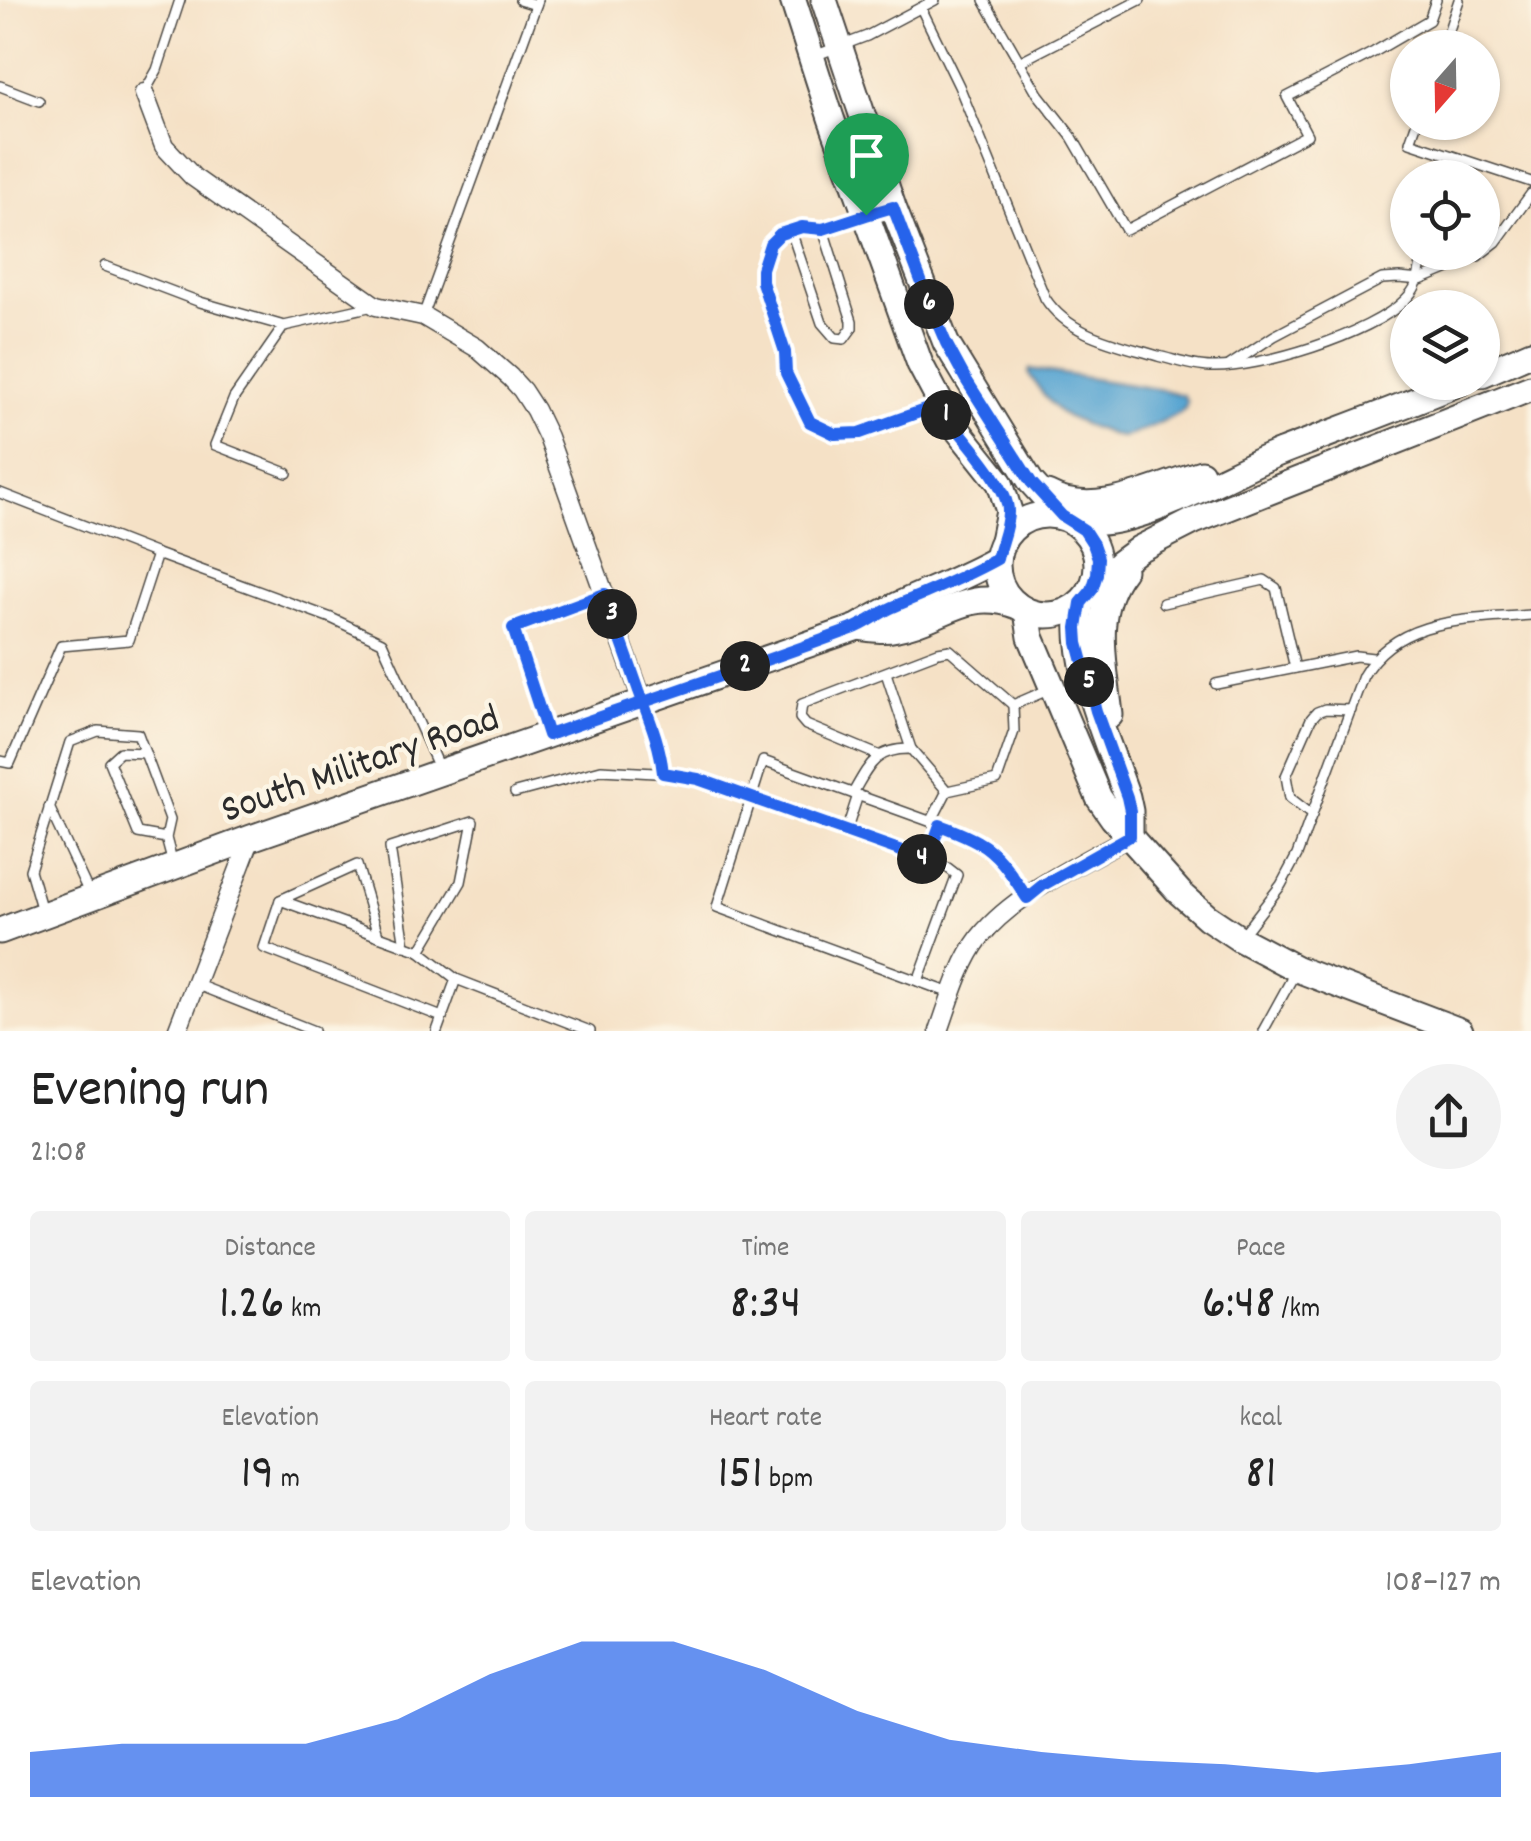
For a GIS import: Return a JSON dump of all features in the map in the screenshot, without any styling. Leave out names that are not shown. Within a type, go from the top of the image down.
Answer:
[{"type":"main road","points":[[793,0],[920,364],[939,405],[1000,483],[1008,510],[998,573],[1008,597],[1022,608],[1040,615],[1069,611],[1120,563],[1194,521],[1531,388]]},
{"type":"main road","points":[[824,0],[893,207],[946,343],[1031,482],[1084,530],[1093,544],[1098,558],[1097,574],[1077,628],[1078,643],[1130,811],[1130,836]]},
{"type":"main road","points":[[1500,366],[1531,353]]},
{"type":"main road","points":[[1000,550],[1014,527],[1028,518],[1045,514],[1098,524],[1130,518],[1278,453],[1415,400]]},
{"type":"main road","points":[[1031,482],[1062,501],[1100,502],[1278,453]]},
{"type":"main road","points":[[1114,760],[1102,639],[1104,611],[1118,576],[1152,542]]},
{"type":"main road","name":"South Military Road","points":[[0,931],[251,838],[858,627],[878,614],[960,580],[1000,550]]},
{"type":"main road","name":"South Military Road","points":[[858,627],[895,629],[980,599],[1004,601],[1022,608]]},
{"type":"main road","points":[[1022,608],[1099,798],[1180,893],[1240,939],[1297,969],[1460,1031]]},
{"type":"street","points":[[144,93],[164,146],[193,177],[376,306],[424,316],[465,339],[514,381],[548,437],[643,702]]},
{"type":"street","points":[[938,1031],[979,939],[1043,885],[1130,836]]},
{"type":"street","points":[[177,1031],[251,838]]},
{"type":"lane","points":[[144,93],[157,70],[180,0]]},
{"type":"lane","points":[[424,316],[536,3],[520,0]]},
{"type":"lane","points":[[811,57],[874,32],[934,0]]},
{"type":"lane","points":[[984,0],[1038,94],[1072,137],[1126,230],[1307,134],[1287,97],[1429,20],[1436,0]]},
{"type":"lane","points":[[1020,62],[1140,0]]},
{"type":"lane","points":[[1449,30],[1459,0]]},
{"type":"lane","points":[[921,8],[959,86],[1040,288],[1054,311],[1077,328],[1110,342],[1191,364],[1227,366],[1278,357],[1338,338],[1404,300],[1420,280],[1419,270]]},
{"type":"lane","points":[[0,86],[39,100]]},
{"type":"lane","points":[[1411,140],[1531,182]]},
{"type":"lane","points":[[1227,366],[1274,336],[1378,281],[1420,280],[1486,251],[1531,194]]},
{"type":"lane","points":[[893,207],[823,229],[802,227],[775,238],[762,269],[762,282],[785,352],[786,373],[810,422],[835,434],[860,433],[939,405]]},
{"type":"lane","points":[[791,231],[822,323],[828,334],[844,339],[852,328],[852,320],[823,229]]},
{"type":"lane","points":[[105,266],[200,302],[284,326],[376,306]]},
{"type":"lane","points":[[284,326],[234,398],[215,445],[287,472]]},
{"type":"lane","points":[[0,493],[331,618],[382,642],[441,772]]},
{"type":"lane","points":[[0,762],[10,763],[61,646],[129,640],[156,554]]},
{"type":"lane","points":[[1163,603],[1264,580],[1276,588],[1295,668]]},
{"type":"lane","points":[[548,735],[513,628],[605,594]]},
{"type":"lane","points":[[1240,939],[1281,885],[1297,854],[1374,658],[1392,642],[1440,622],[1531,615]]},
{"type":"lane","points":[[878,755],[806,725],[800,718],[802,704],[950,650],[1013,705],[1014,731],[997,780],[947,791]]},
{"type":"lane","points":[[1216,684],[1356,656],[1374,658]]},
{"type":"lane","points":[[886,673],[911,748],[947,791]]},
{"type":"lane","points":[[1013,705],[1052,688]]},
{"type":"lane","points":[[643,702],[659,745],[663,773]]},
{"type":"lane","points":[[1312,814],[1290,798],[1286,776],[1317,712],[1351,710]]},
{"type":"lane","points":[[43,915],[30,870],[70,742],[98,731],[138,734],[170,820],[166,838],[174,866]]},
{"type":"lane","points":[[846,832],[856,794],[878,755],[895,748],[911,748]]},
{"type":"lane","points":[[145,754],[120,752],[110,762],[138,832],[166,838]]},
{"type":"lane","points":[[952,994],[717,906],[762,761],[936,823],[977,842],[1001,861],[1027,898]]},
{"type":"lane","points":[[515,793],[602,770],[698,779],[948,868],[957,875],[918,982]]},
{"type":"lane","points":[[927,860],[947,791]]},
{"type":"lane","points":[[49,807],[91,897]]},
{"type":"lane","points":[[406,946],[390,848],[472,821],[461,882],[420,951]]},
{"type":"lane","points":[[378,935],[357,865],[280,900],[264,948],[442,1017]]},
{"type":"lane","points":[[280,900],[420,951],[456,979],[590,1031]]},
{"type":"lane","points":[[1264,1031],[1297,969]]},
{"type":"lane","points":[[437,1031],[456,979]]},
{"type":"lane","points":[[195,984],[314,1031]]},
{"type":"water","points":[[1030,369],[1164,390],[1183,395],[1187,402],[1180,413],[1135,434],[1117,436],[1058,410],[1029,374]]},
{"type":"route","points":[[866,215],[823,229],[802,227],[780,234],[770,244],[762,282],[785,352],[786,373],[810,422],[835,434],[860,433],[939,405],[1000,483],[1007,501],[997,559],[858,627],[643,702],[548,735],[513,628],[605,594],[637,684],[643,702],[654,733],[659,745],[663,773],[698,779],[927,860],[940,825],[990,850],[1027,898],[1130,836],[1127,797],[1096,711],[1078,643],[1081,603],[1092,590],[1098,558],[1084,530],[1062,516],[1031,482],[959,366],[934,315],[893,207],[866,215]]}]
